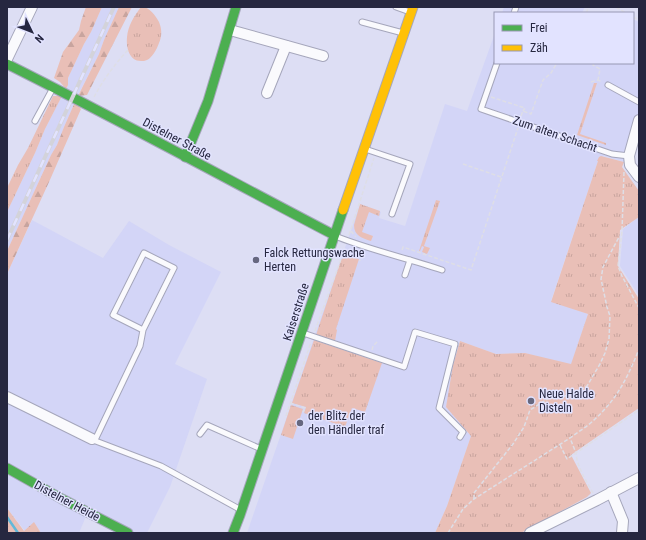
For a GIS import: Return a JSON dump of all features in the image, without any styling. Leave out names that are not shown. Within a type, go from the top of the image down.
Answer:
[{"type":"street","points":[[7,59],[32,7]]},
{"type":"street","points":[[185,157],[208,101],[236,7]]},
{"type":"street","name":"Kaiserstraße","points":[[233,533],[242,511],[334,235],[412,10]]},
{"type":"street","points":[[230,30],[323,56]]},
{"type":"street","points":[[267,92],[286,46]]},
{"type":"street","name":"Distelner Straße","points":[[7,64],[90,106],[334,235]]},
{"type":"street","points":[[639,120],[630,160],[639,177]]},
{"type":"street","points":[[7,397],[94,440]]},
{"type":"street","name":"Distelner Heide","points":[[7,468],[62,499],[128,533]]},
{"type":"street","points":[[530,533],[639,478]]},
{"type":"street","points":[[611,492],[623,521],[622,533]]},
{"type":"lane","points":[[396,7],[412,10]]},
{"type":"lane","points":[[362,22],[404,33]]},
{"type":"lane","points":[[486,95],[496,64]]},
{"type":"lane","points":[[608,85],[639,102]]},
{"type":"lane","points":[[35,121],[54,88]]},
{"type":"lane","name":"Zum alten Schacht","points":[[486,95],[481,109],[630,160]]},
{"type":"lane","points":[[364,149],[410,164],[392,214]]},
{"type":"lane","points":[[334,235],[347,241],[442,270]]},
{"type":"lane","points":[[143,330],[113,315],[144,253],[174,268],[143,330],[140,346],[94,440],[161,466],[242,511]]},
{"type":"lane","points":[[405,275],[410,260]]},
{"type":"lane","points":[[302,333],[404,367],[415,332],[455,344],[439,408],[463,432],[460,437]]},
{"type":"lane","points":[[200,434],[207,425],[262,450]]},
{"type":"path","points":[[616,7],[623,12]]},
{"type":"path","points":[[90,106],[102,82],[128,50]]},
{"type":"path","points":[[486,95],[524,108],[524,111],[531,114],[543,80],[551,73],[556,64]]},
{"type":"path","points":[[594,64],[600,69],[598,80]]},
{"type":"path","points":[[553,69],[557,70]]},
{"type":"path","points":[[591,82],[598,80],[608,85]]},
{"type":"path","points":[[401,252],[403,247],[470,270],[524,111]]},
{"type":"path","points":[[285,418],[351,230],[376,153]]},
{"type":"path","points":[[630,160],[624,172],[623,210],[618,266],[639,308]]},
{"type":"path","points":[[463,164],[501,177]]},
{"type":"path","points":[[351,230],[357,237]]},
{"type":"path","points":[[474,499],[474,493],[513,444],[524,427],[530,410],[549,398],[565,396],[587,386],[600,364],[609,339],[610,316],[606,307],[601,279],[603,267],[620,236]]},
{"type":"path","points":[[342,254],[357,252],[357,257],[359,257],[360,261]]},
{"type":"path","points":[[371,352],[373,346],[377,342]]},
{"type":"path","points":[[448,533],[463,510],[474,499],[560,445],[594,420],[610,403],[628,375],[639,349]]},
{"type":"path","points":[[290,403],[305,408],[303,412]]},
{"type":"path","points":[[560,445],[567,459],[639,410]]},
{"type":"path","points":[[570,438],[581,471],[597,500]]},
{"type":"shaded area","points":[[102,7],[119,7],[99,54],[78,95],[66,89],[68,85],[68,78]]},
{"type":"shaded area","points":[[504,7],[585,7],[582,12],[502,12]]},
{"type":"shaded area","points":[[634,20],[639,22],[639,110],[624,162],[603,156],[598,161],[551,301],[588,314],[571,365],[525,353],[496,354],[460,341],[446,407],[471,436],[447,506],[435,533],[247,533],[360,204],[381,212],[379,218],[405,226],[445,104],[467,111],[494,36],[494,64],[634,64]]},
{"type":"shaded area","points":[[62,96],[75,102],[57,145],[7,251],[7,212],[45,129]]},
{"type":"shaded area","points":[[639,217],[639,296],[620,266],[623,229]]},
{"type":"shaded area","points":[[32,220],[103,258],[129,221],[169,245],[221,272],[175,364],[207,379],[170,487],[147,533],[136,533],[89,509],[79,533],[41,533],[34,523],[25,531],[7,508],[7,274]]},
{"type":"green space","points":[[86,7],[102,7],[68,78],[68,85],[66,89],[54,78],[63,52],[79,30]]},
{"type":"green space","points":[[119,7],[132,7],[87,95],[78,96],[99,54]]},
{"type":"green space","points":[[141,7],[147,8],[154,14],[161,27],[160,40],[157,48],[151,57],[146,61],[134,59],[131,56],[127,41],[130,25]]},
{"type":"green space","points":[[594,83],[597,83],[580,134],[606,143],[606,145],[577,135]]},
{"type":"green space","points":[[53,96],[62,96],[45,129],[7,212],[7,188]]},
{"type":"green space","points":[[75,102],[81,109],[7,274],[7,251],[57,145]]},
{"type":"green space","points":[[601,156],[624,162],[622,167],[639,191],[639,217],[620,230],[618,266],[639,299],[639,408],[571,455],[591,493],[587,497],[521,533],[435,533],[447,506],[471,436],[446,407],[453,365],[460,341],[496,354],[525,353],[571,364],[588,314],[551,302],[597,161]]},
{"type":"green space","points":[[436,200],[440,201],[424,246],[430,248],[427,254],[422,252],[424,247],[422,246],[419,251]]},
{"type":"green space","points":[[360,204],[380,211],[379,216],[369,212],[362,232],[373,236],[371,241],[359,236],[354,229]]},
{"type":"green space","points":[[351,254],[356,255],[356,258],[359,259],[336,329],[335,341],[316,335],[341,260]]},
{"type":"green space","points":[[314,340],[382,363],[365,412],[352,408],[345,427],[304,413],[306,407],[292,403]]},
{"type":"green space","points":[[291,405],[303,409],[293,439],[281,435]]},
{"type":"green space","points":[[7,508],[24,531],[34,522],[41,533],[7,533]]},
{"type":"waterway","points":[[7,517],[18,533]]},
{"type":"railway","points":[[7,240],[114,7]]},
{"type":"traffic: fast","points":[[185,157],[208,101],[236,7]]},
{"type":"traffic: fast","points":[[7,64],[334,235]]},
{"type":"traffic: fast","points":[[233,533],[343,210]]},
{"type":"traffic: fast","points":[[7,468],[62,499],[128,533]]},
{"type":"traffic: slow","points":[[343,210],[413,7]]},
{"type":"place","name":"Falck Rettungswache Herten","points":[[256,260]]},
{"type":"place","name":"Neue Halde Disteln","points":[[531,401]]},
{"type":"place","name":"der Blitz der den Händler traf","points":[[300,423]]}]
